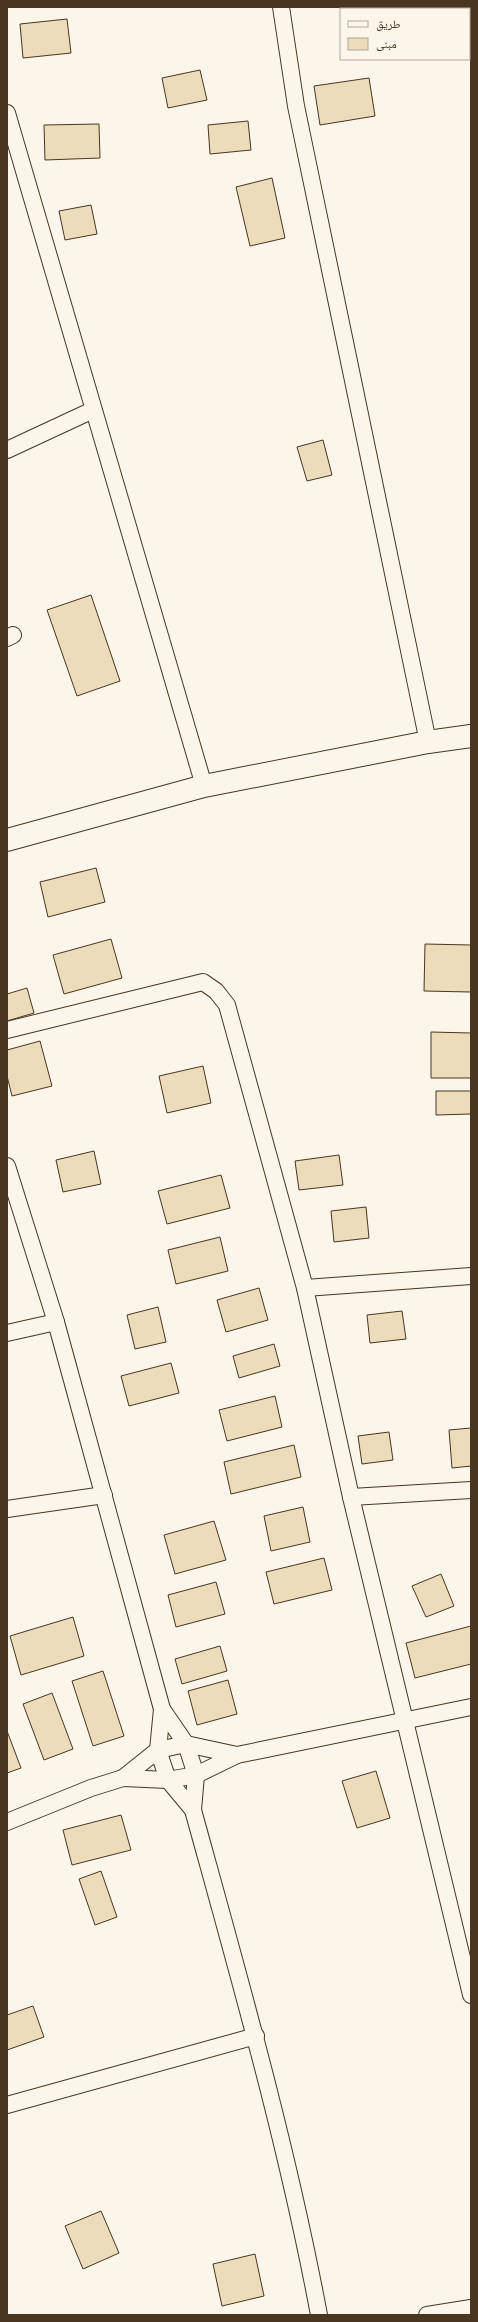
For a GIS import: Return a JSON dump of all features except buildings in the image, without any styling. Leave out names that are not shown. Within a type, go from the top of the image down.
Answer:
[{"type":"main road","points":[[7,840],[204,786],[428,742],[471,736]]},
{"type":"street","points":[[281,7],[296,106],[428,742]]},
{"type":"street","points":[[7,113],[13,159],[93,410],[204,786]]},
{"type":"street","points":[[7,450],[93,410]]},
{"type":"street","points":[[7,1030],[203,982],[216,991],[227,1005],[305,1288],[351,1497],[471,1995]]},
{"type":"street","points":[[7,1166],[56,1322],[162,1708],[186,1744],[196,1775],[192,1810],[256,2036],[306,2246],[319,2315]]},
{"type":"street","points":[[305,1288],[471,1276]]},
{"type":"street","points":[[7,1333],[56,1322]]},
{"type":"street","points":[[351,1497],[471,1490]]},
{"type":"street","points":[[7,1509],[104,1495]]},
{"type":"street","points":[[7,1822],[91,1788],[123,1778],[168,1780],[196,1775],[237,1755],[471,1707]]},
{"type":"street","points":[[162,1708],[158,1750],[168,1780],[192,1810]]},
{"type":"street","points":[[123,1778],[158,1750],[186,1744],[237,1755]]},
{"type":"street","points":[[7,2105],[256,2036]]},
{"type":"street","points":[[427,2315],[471,2308]]}]
